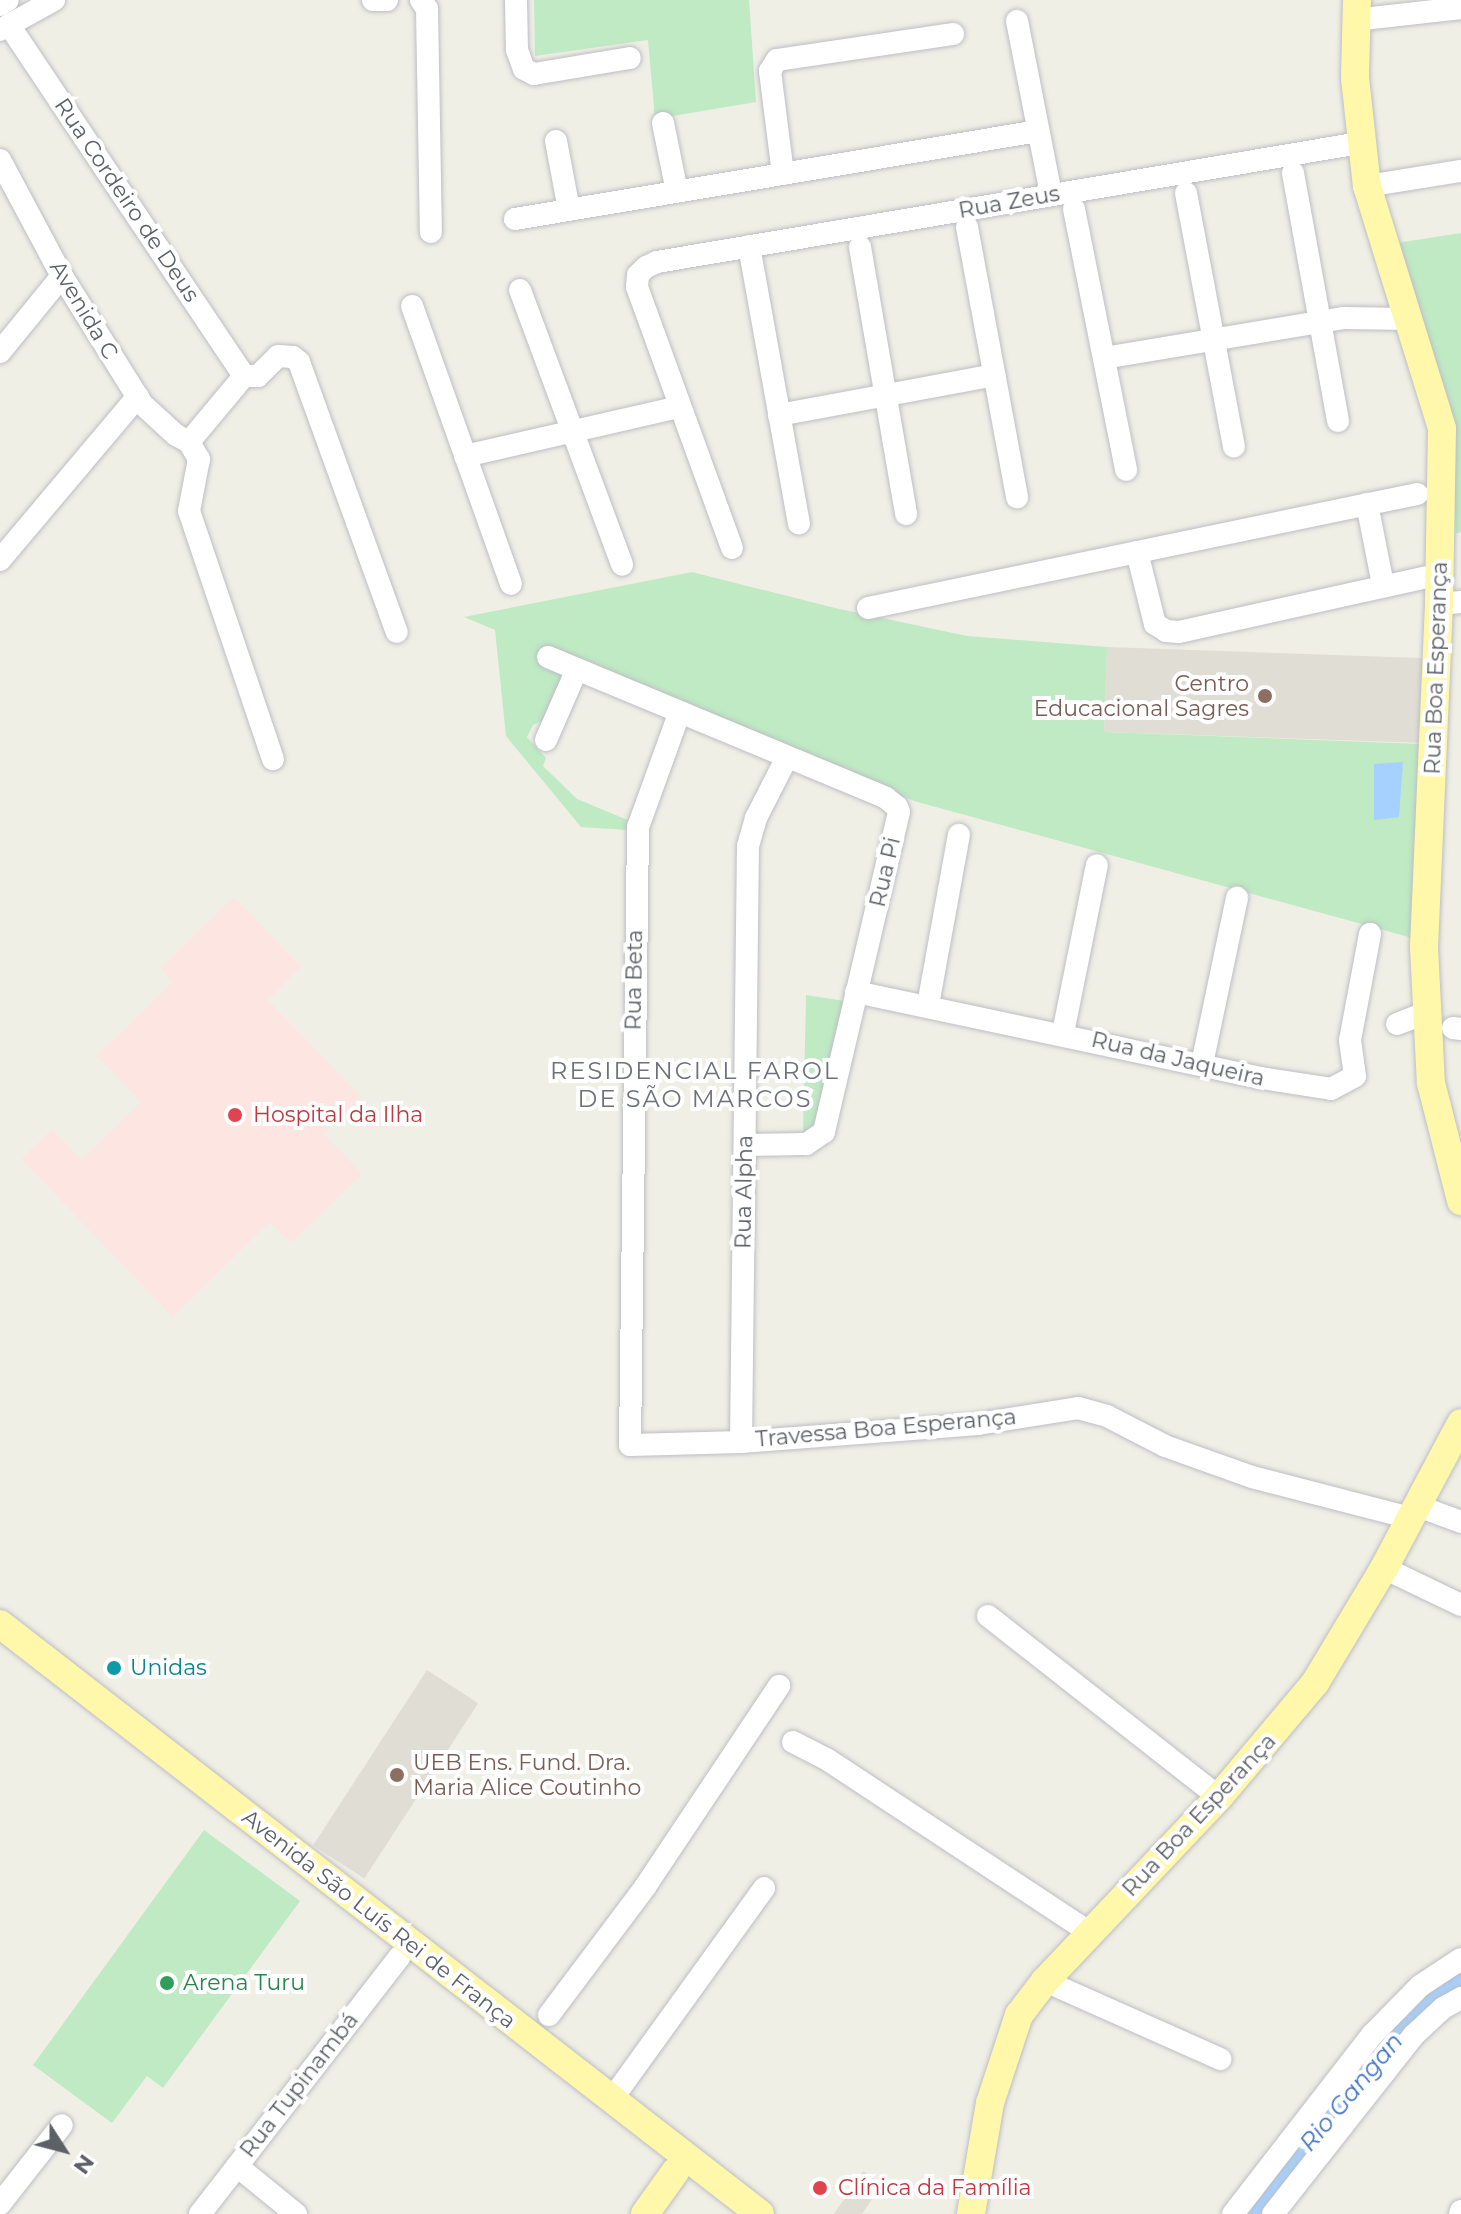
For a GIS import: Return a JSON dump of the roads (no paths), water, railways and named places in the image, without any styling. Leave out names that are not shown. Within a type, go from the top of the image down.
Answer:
[{"type":"main road","name":"Rua Boa Esperança","points":[[1355,10],[1360,143],[1367,186],[1442,429],[1440,574],[1450,603],[1424,947],[1431,1083],[1461,1201]]},
{"type":"main road","name":"Rua Boa Esperança","points":[[971,2214],[990,2103],[1003,2054],[1019,2015],[1045,1981],[1219,1797],[1315,1683],[1384,1568],[1461,1423]]},
{"type":"main road","name":"Avenida São Luís Rei de França","points":[[0,1624],[760,2214]]},
{"type":"main road","name":"Avenida São Luís Rei de França","points":[[0,1646],[730,2214]]},
{"type":"main road","points":[[645,2214],[675,2172]]},
{"type":"street","points":[[3,20],[8,0]]},
{"type":"street","points":[[3,20],[54,0]]},
{"type":"street","points":[[373,0],[387,0]]},
{"type":"street","points":[[421,0],[427,9],[431,232]]},
{"type":"street","points":[[516,0],[517,50],[524,69],[534,74],[630,58]]},
{"type":"street","points":[[1355,10],[1461,8]]},
{"type":"street","name":"Rua Cordeiro de Deus","points":[[3,20],[244,376]]},
{"type":"street","points":[[1017,21],[1051,195]]},
{"type":"street","points":[[783,174],[770,71],[777,60],[953,34]]},
{"type":"street","points":[[663,123],[677,192]]},
{"type":"street","points":[[515,219],[1038,131]]},
{"type":"street","points":[[556,141],[569,210]]},
{"type":"street","name":"Rua Zeus","points":[[679,407],[637,287],[638,275],[657,262],[1360,143]]},
{"type":"street","name":"Avenida C","points":[[0,160],[62,276],[138,396],[167,427],[189,442]]},
{"type":"street","points":[[1367,186],[1461,171]]},
{"type":"street","points":[[1293,173],[1332,320],[1338,421]]},
{"type":"street","points":[[1186,193],[1234,446]]},
{"type":"street","points":[[1074,209],[1126,470]]},
{"type":"street","points":[[967,227],[1017,497]]},
{"type":"street","points":[[749,246],[799,524]]},
{"type":"street","points":[[860,247],[906,514]]},
{"type":"street","points":[[0,352],[62,276]]},
{"type":"street","points":[[520,290],[622,565]]},
{"type":"street","points":[[412,306],[511,584]]},
{"type":"street","points":[[1104,358],[1406,307]]},
{"type":"street","points":[[273,759],[189,511],[199,459],[189,442],[244,376],[258,376],[278,356],[293,357],[299,362],[397,632]]},
{"type":"street","points":[[779,415],[994,375]]},
{"type":"street","points":[[0,560],[138,396]]},
{"type":"street","points":[[465,456],[679,407],[732,548]]},
{"type":"street","points":[[868,608],[1417,494]]},
{"type":"street","points":[[1367,504],[1383,585]]},
{"type":"street","points":[[1137,552],[1155,624],[1166,631],[1198,630],[1440,574]]},
{"type":"street","name":"Rua Pi","points":[[548,657],[786,759],[886,798],[897,807],[899,812],[820,1137],[806,1144],[745,1145]]},
{"type":"street","points":[[546,740],[577,669]]},
{"type":"street","name":"Rua Beta","points":[[630,1445],[637,841],[644,802],[679,714]]},
{"type":"street","name":"Rua Alpha","points":[[741,1442],[748,846],[756,818],[786,759]]},
{"type":"street","points":[[928,1005],[959,835]]},
{"type":"street","points":[[1063,1033],[1097,865]]},
{"type":"street","points":[[1202,1064],[1237,898]]},
{"type":"street","name":"Rua da Jaqueira","points":[[856,992],[1331,1089],[1355,1076],[1350,1040],[1370,934]]},
{"type":"street","points":[[1397,1024],[1426,1013]]},
{"type":"street","name":"Travessa Boa Esperança","points":[[630,1445],[741,1442],[978,1424],[1078,1408],[1107,1416],[1165,1446],[1252,1477],[1461,1522]]},
{"type":"street","points":[[1384,1568],[1461,1605]]},
{"type":"street","points":[[988,1616],[1219,1797]]},
{"type":"street","points":[[549,2015],[645,1887],[779,1686]]},
{"type":"street","points":[[793,1742],[828,1760],[1090,1933]]},
{"type":"street","points":[[612,2099],[764,1888]]},
{"type":"street","name":"Rua Tupinambá","points":[[200,2214],[399,1957]]},
{"type":"street","points":[[1233,2214],[1372,2035],[1420,1986],[1461,1959]]},
{"type":"street","points":[[1045,1981],[1220,2059]]},
{"type":"street","points":[[1273,2214],[1414,2035],[1443,2008],[1461,1998]]},
{"type":"street","points":[[0,2204],[62,2125]]},
{"type":"street","points":[[237,2166],[296,2214]]},
{"type":"water","points":[[1403,762],[1399,817],[1374,820],[1374,764]]},
{"type":"waterway","name":"Rio Gangan","points":[[1253,2214],[1372,2062],[1428,2002],[1461,1981]]},
{"type":"place","name":"Centro Educacional Sagres","points":[[1265,696]]},
{"type":"place","name":"Hospital da Ilha","points":[[235,1115]]},
{"type":"place","name":"Unidas","points":[[114,1668]]},
{"type":"place","name":"UEB Ens. Fund. Dra. Maria Alice Coutinho","points":[[397,1775]]},
{"type":"place","name":"Arena Turu","points":[[167,1983]]},
{"type":"place","name":"Clínica da Família","points":[[820,2188]]},
{"type":"district","name":"RESIDENCIAL FAROL DE SÃO MARCOS","points":[[695,1085]]}]
